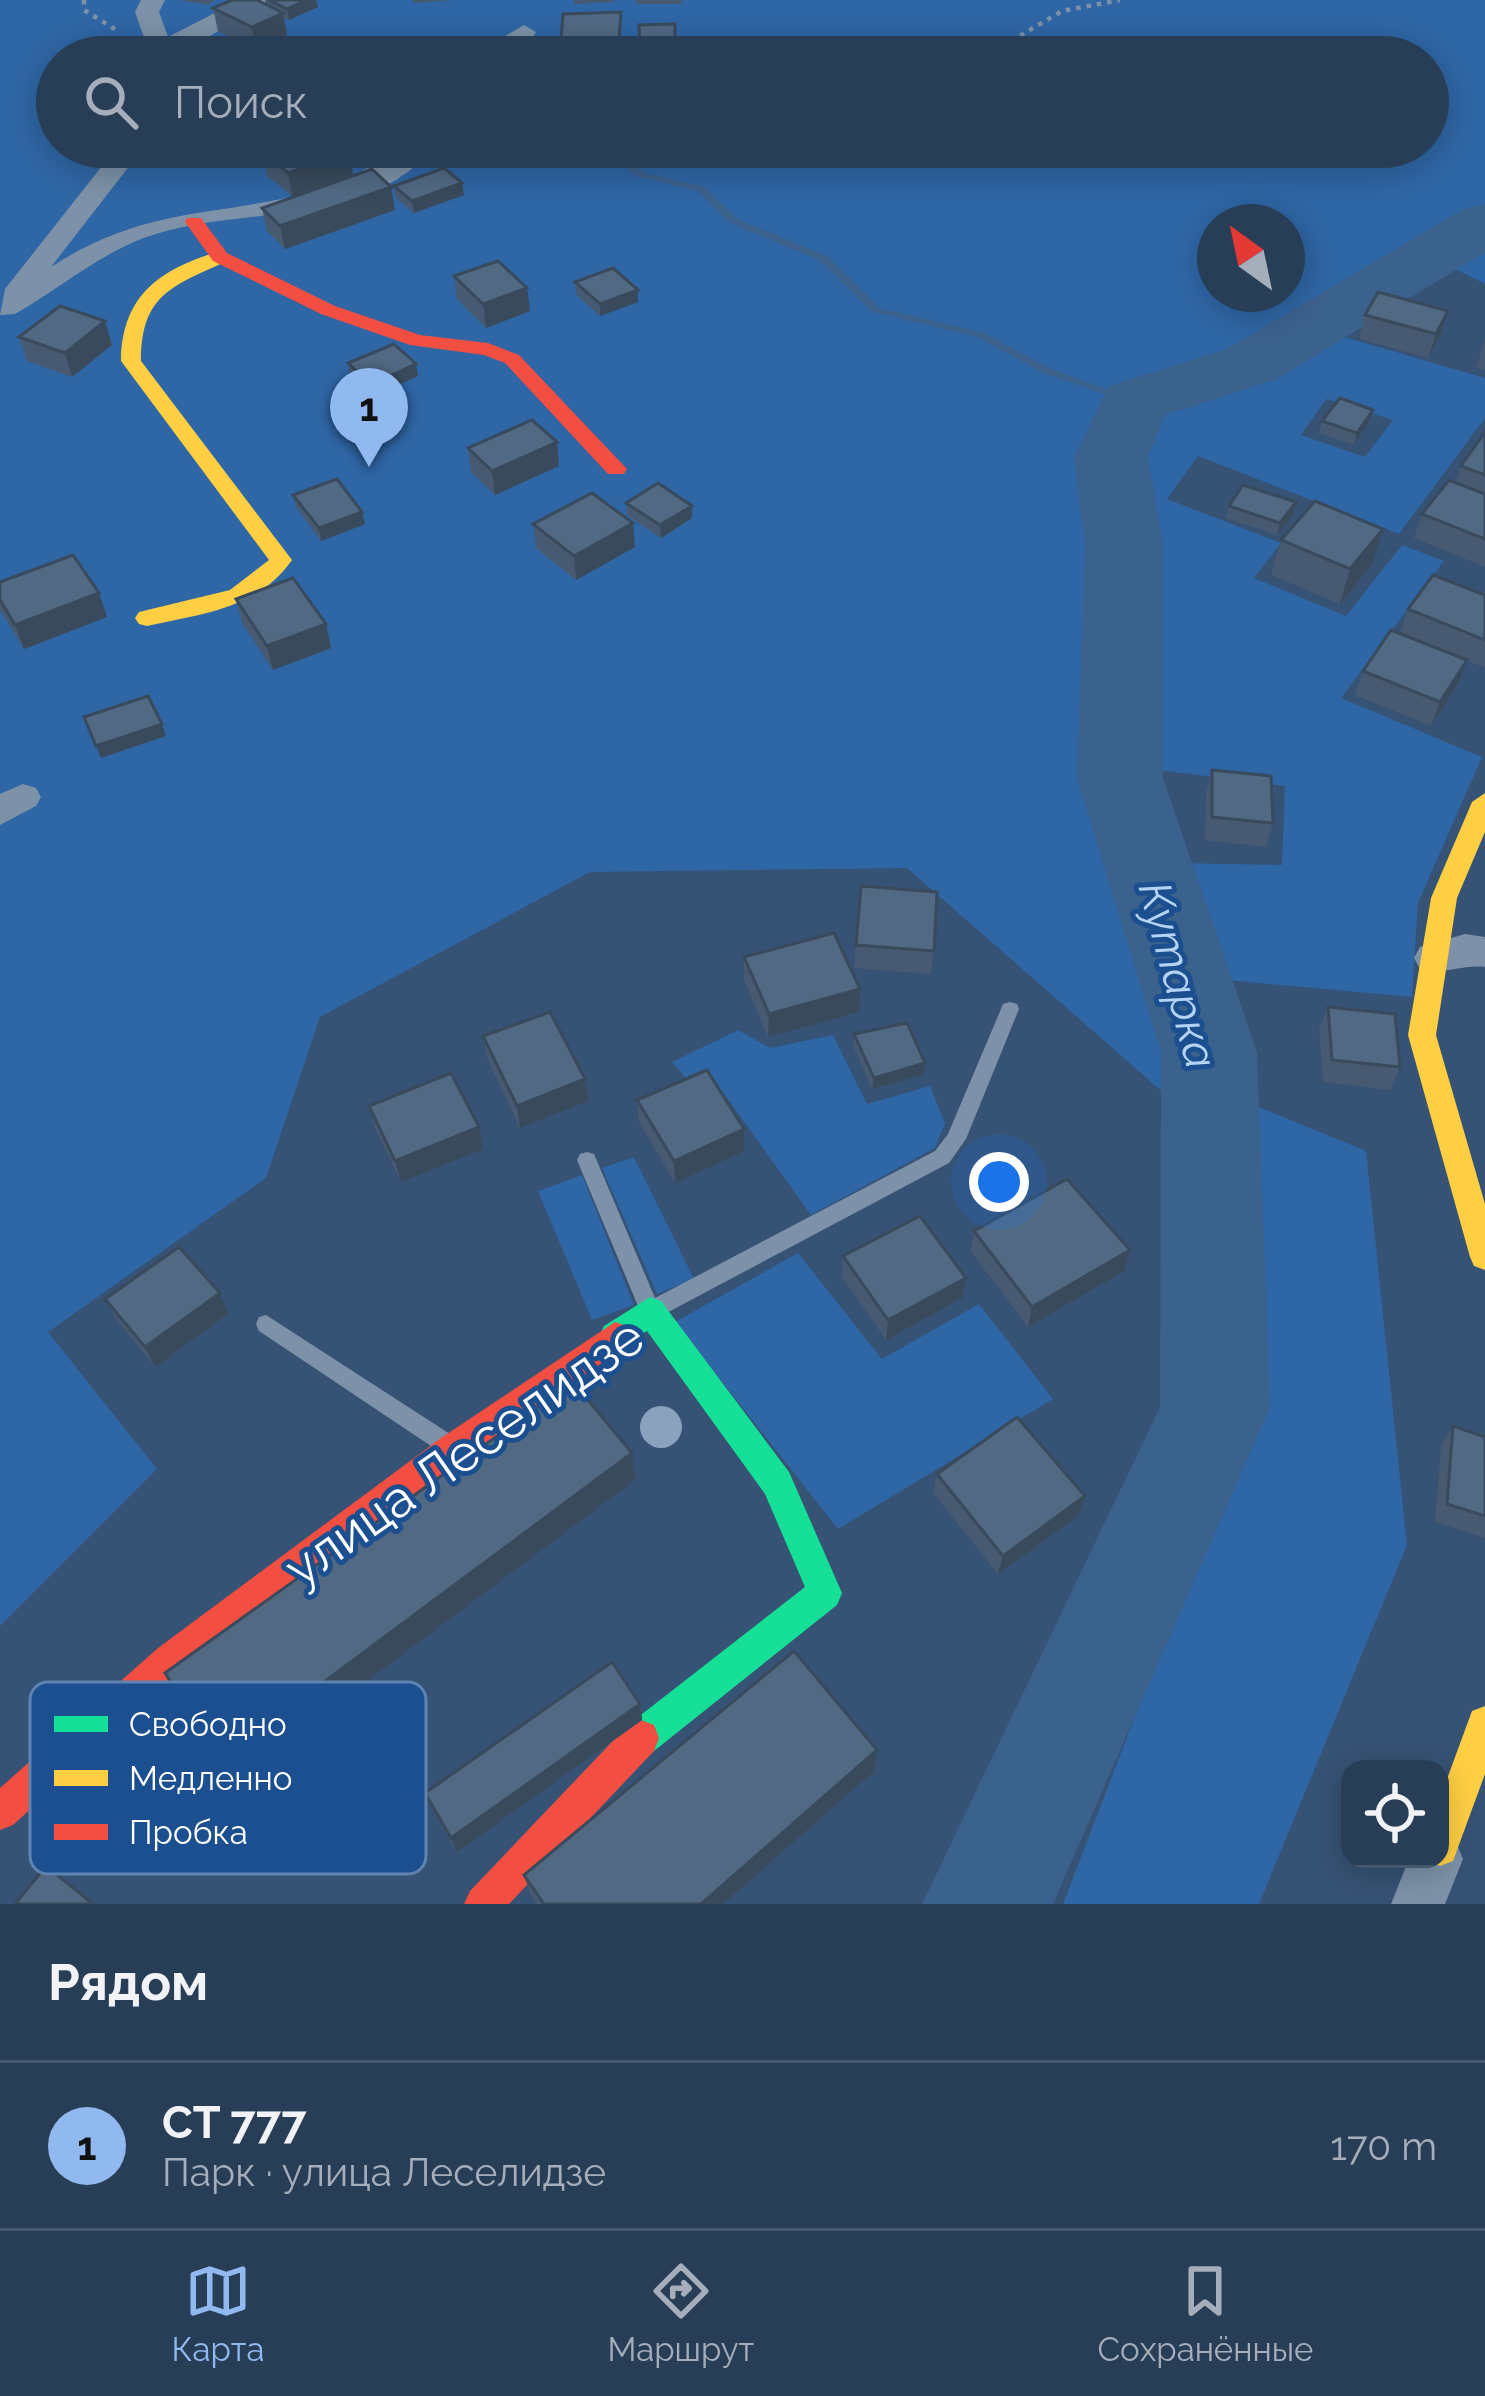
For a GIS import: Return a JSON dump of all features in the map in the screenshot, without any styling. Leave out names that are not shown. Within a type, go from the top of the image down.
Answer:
[{"type":"street","points":[[153,0],[147,12],[156,36]]},
{"type":"street","points":[[194,36],[258,0]]},
{"type":"street","points":[[517,36],[524,32]]},
{"type":"street","points":[[3,311],[115,168]]},
{"type":"street","points":[[3,311],[110,244],[148,228],[335,195],[396,168]]},
{"type":"street","points":[[194,222],[220,257],[350,318],[417,341],[488,349],[512,359],[616,469]]},
{"type":"street","points":[[147,618],[247,593],[274,575],[281,560],[131,362],[126,327],[136,304],[220,257]]},
{"type":"street","points":[[1485,802],[1444,898],[1422,1035],[1485,1257]]},
{"type":"street","points":[[1434,958],[1465,949],[1485,952]]},
{"type":"street","name":"улица Леселидзе","points":[[145,1682],[452,1449],[650,1311],[777,1484],[824,1593],[630,1747],[483,1904]]},
{"type":"street","points":[[1449,1823],[1485,1724]]},
{"type":"street","name":"улица Леселидзе","points":[[0,1812],[30,1785]]},
{"type":"street","points":[[1418,1904],[1432,1868]]},
{"type":"lane","points":[[587,1160],[650,1311],[942,1157],[956,1139],[1010,1009]]},
{"type":"lane","points":[[266,1324],[452,1449]]},
{"type":"path","points":[[1019,36],[1062,10],[1120,0]]},
{"type":"shaded area","points":[[0,0],[1485,0],[1485,284],[1449,266],[1331,333],[1485,378],[1485,418],[1399,534],[1198,456],[1167,499],[1281,543],[1254,578],[1346,616],[1402,545],[1444,561],[1341,698],[1482,757],[1418,903],[1412,997],[1216,979],[1169,863],[1282,865],[1285,786],[1150,769],[1145,803],[1109,835],[1185,1066],[1166,1095],[907,868],[590,872],[320,1017],[266,1178],[48,1332],[157,1469],[0,1626]],"holes":[[[1326,399],[1393,420],[1365,457],[1301,435]]]},
{"type":"shaded area","points":[[738,1030],[770,1048],[833,1035],[867,1104],[930,1086],[945,1123],[935,1148],[811,1215],[714,1080],[695,1089],[672,1062]]},
{"type":"shaded area","points":[[1254,1105],[1366,1151],[1407,1545],[1259,1904],[1063,1904],[1264,1380]]},
{"type":"shaded area","points":[[634,1157],[694,1279],[657,1294],[602,1168]]},
{"type":"shaded area","points":[[582,1175],[634,1305],[592,1320],[538,1191]]},
{"type":"shaded area","points":[[798,1253],[882,1359],[979,1304],[1053,1399],[838,1529],[675,1322]]},
{"type":"building","points":[[232,0],[257,0],[283,13],[252,27],[213,8]]},
{"type":"building","points":[[269,0],[306,0],[287,9]]},
{"type":"building","points":[[621,12],[619,36],[561,36],[563,14]]},
{"type":"building","points":[[675,24],[675,36],[640,36],[639,25]]},
{"type":"building","points":[[444,168],[462,183],[412,201],[394,186]]},
{"type":"building","points":[[372,169],[391,187],[280,226],[262,208]]},
{"type":"building","points":[[498,261],[527,288],[483,304],[454,276]]},
{"type":"building","points":[[613,268],[638,290],[600,304],[575,282]]},
{"type":"building","points":[[1378,292],[1448,311],[1436,334],[1365,315]]},
{"type":"building","points":[[60,306],[105,321],[65,353],[19,337]]},
{"type":"building","points":[[394,344],[416,364],[371,384],[348,363]]},
{"type":"building","points":[[1340,398],[1373,410],[1357,433],[1322,421]]},
{"type":"building","points":[[532,420],[557,442],[492,471],[468,448]]},
{"type":"building","points":[[1485,432],[1485,475],[1461,466]]},
{"type":"building","points":[[337,479],[362,512],[319,528],[293,495]]},
{"type":"building","points":[[1449,480],[1485,494],[1485,539],[1422,514]]},
{"type":"building","points":[[658,483],[692,506],[660,525],[626,503]]},
{"type":"building","points":[[1243,485],[1296,502],[1280,523],[1229,506]]},
{"type":"building","points":[[592,493],[633,523],[574,556],[533,524]]},
{"type":"building","points":[[1315,501],[1383,529],[1350,569],[1281,540]]},
{"type":"building","points":[[73,555],[99,593],[15,625],[0,600],[0,582]]},
{"type":"building","points":[[1433,575],[1485,595],[1485,640],[1408,609]]},
{"type":"building","points":[[293,578],[326,624],[267,646],[236,599]]},
{"type":"building","points":[[1391,630],[1467,660],[1440,702],[1363,671]]},
{"type":"building","points":[[148,696],[162,724],[96,746],[84,717]]},
{"type":"building","points":[[1212,770],[1271,776],[1273,823],[1212,817]]},
{"type":"building","points":[[861,886],[937,892],[934,951],[856,945]]},
{"type":"building","points":[[834,933],[860,989],[769,1014],[744,957]]},
{"type":"building","points":[[1328,1007],[1395,1014],[1400,1067],[1332,1060]]},
{"type":"building","points":[[550,1012],[585,1079],[517,1106],[483,1036]]},
{"type":"building","points":[[907,1023],[925,1063],[874,1078],[854,1034]]},
{"type":"building","points":[[707,1070],[744,1129],[674,1161],[637,1100]]},
{"type":"building","points":[[451,1073],[479,1127],[395,1161],[369,1106]]},
{"type":"building","points":[[1067,1179],[1130,1250],[1032,1307],[974,1231]]},
{"type":"building","points":[[920,1216],[966,1278],[888,1320],[843,1256]]},
{"type":"building","points":[[179,1247],[220,1293],[145,1347],[105,1299]]},
{"type":"building","points":[[573,1382],[632,1453],[324,1682],[171,1682],[165,1673]]},
{"type":"building","points":[[1017,1417],[1085,1496],[1003,1556],[937,1474]]},
{"type":"building","points":[[1453,1426],[1485,1437],[1485,1516],[1447,1504]]},
{"type":"building","points":[[794,1651],[877,1750],[701,1904],[544,1904],[524,1875]]},
{"type":"building","points":[[612,1662],[640,1704],[451,1838],[426,1792]]},
{"type":"building","points":[[39,1874],[56,1874],[93,1904],[15,1904]]},
{"type":"waterway","points":[[633,168],[639,174],[701,189],[734,221],[823,258],[876,310],[981,335],[1047,371],[1134,401]]},
{"type":"waterway","name":"Кутарка","points":[[987,1904],[1215,1407],[1209,1052],[1120,778],[1124,545],[1111,457],[1134,401],[1252,364],[1485,224]]},
{"type":"traffic: fast","points":[[615,1336],[650,1311],[777,1483],[825,1593],[641,1738]]},
{"type":"traffic: slow","points":[[147,618],[238,595],[269,575],[281,560],[131,361],[131,337],[142,304],[166,283],[220,257]]},
{"type":"traffic: slow","points":[[1485,802],[1444,898],[1422,1035],[1485,1257]]},
{"type":"traffic: slow","points":[[1449,1823],[1485,1724]]},
{"type":"traffic: jam","points":[[194,222],[220,257],[328,310],[417,341],[488,349],[512,359],[616,469]]},
{"type":"traffic: jam","points":[[145,1682],[452,1449],[615,1336]]},
{"type":"traffic: jam","points":[[483,1904],[641,1738]]},
{"type":"traffic: jam","points":[[0,1812],[30,1785]]},
{"type":"place","name":"СТ 777","points":[[369,467]]}]
